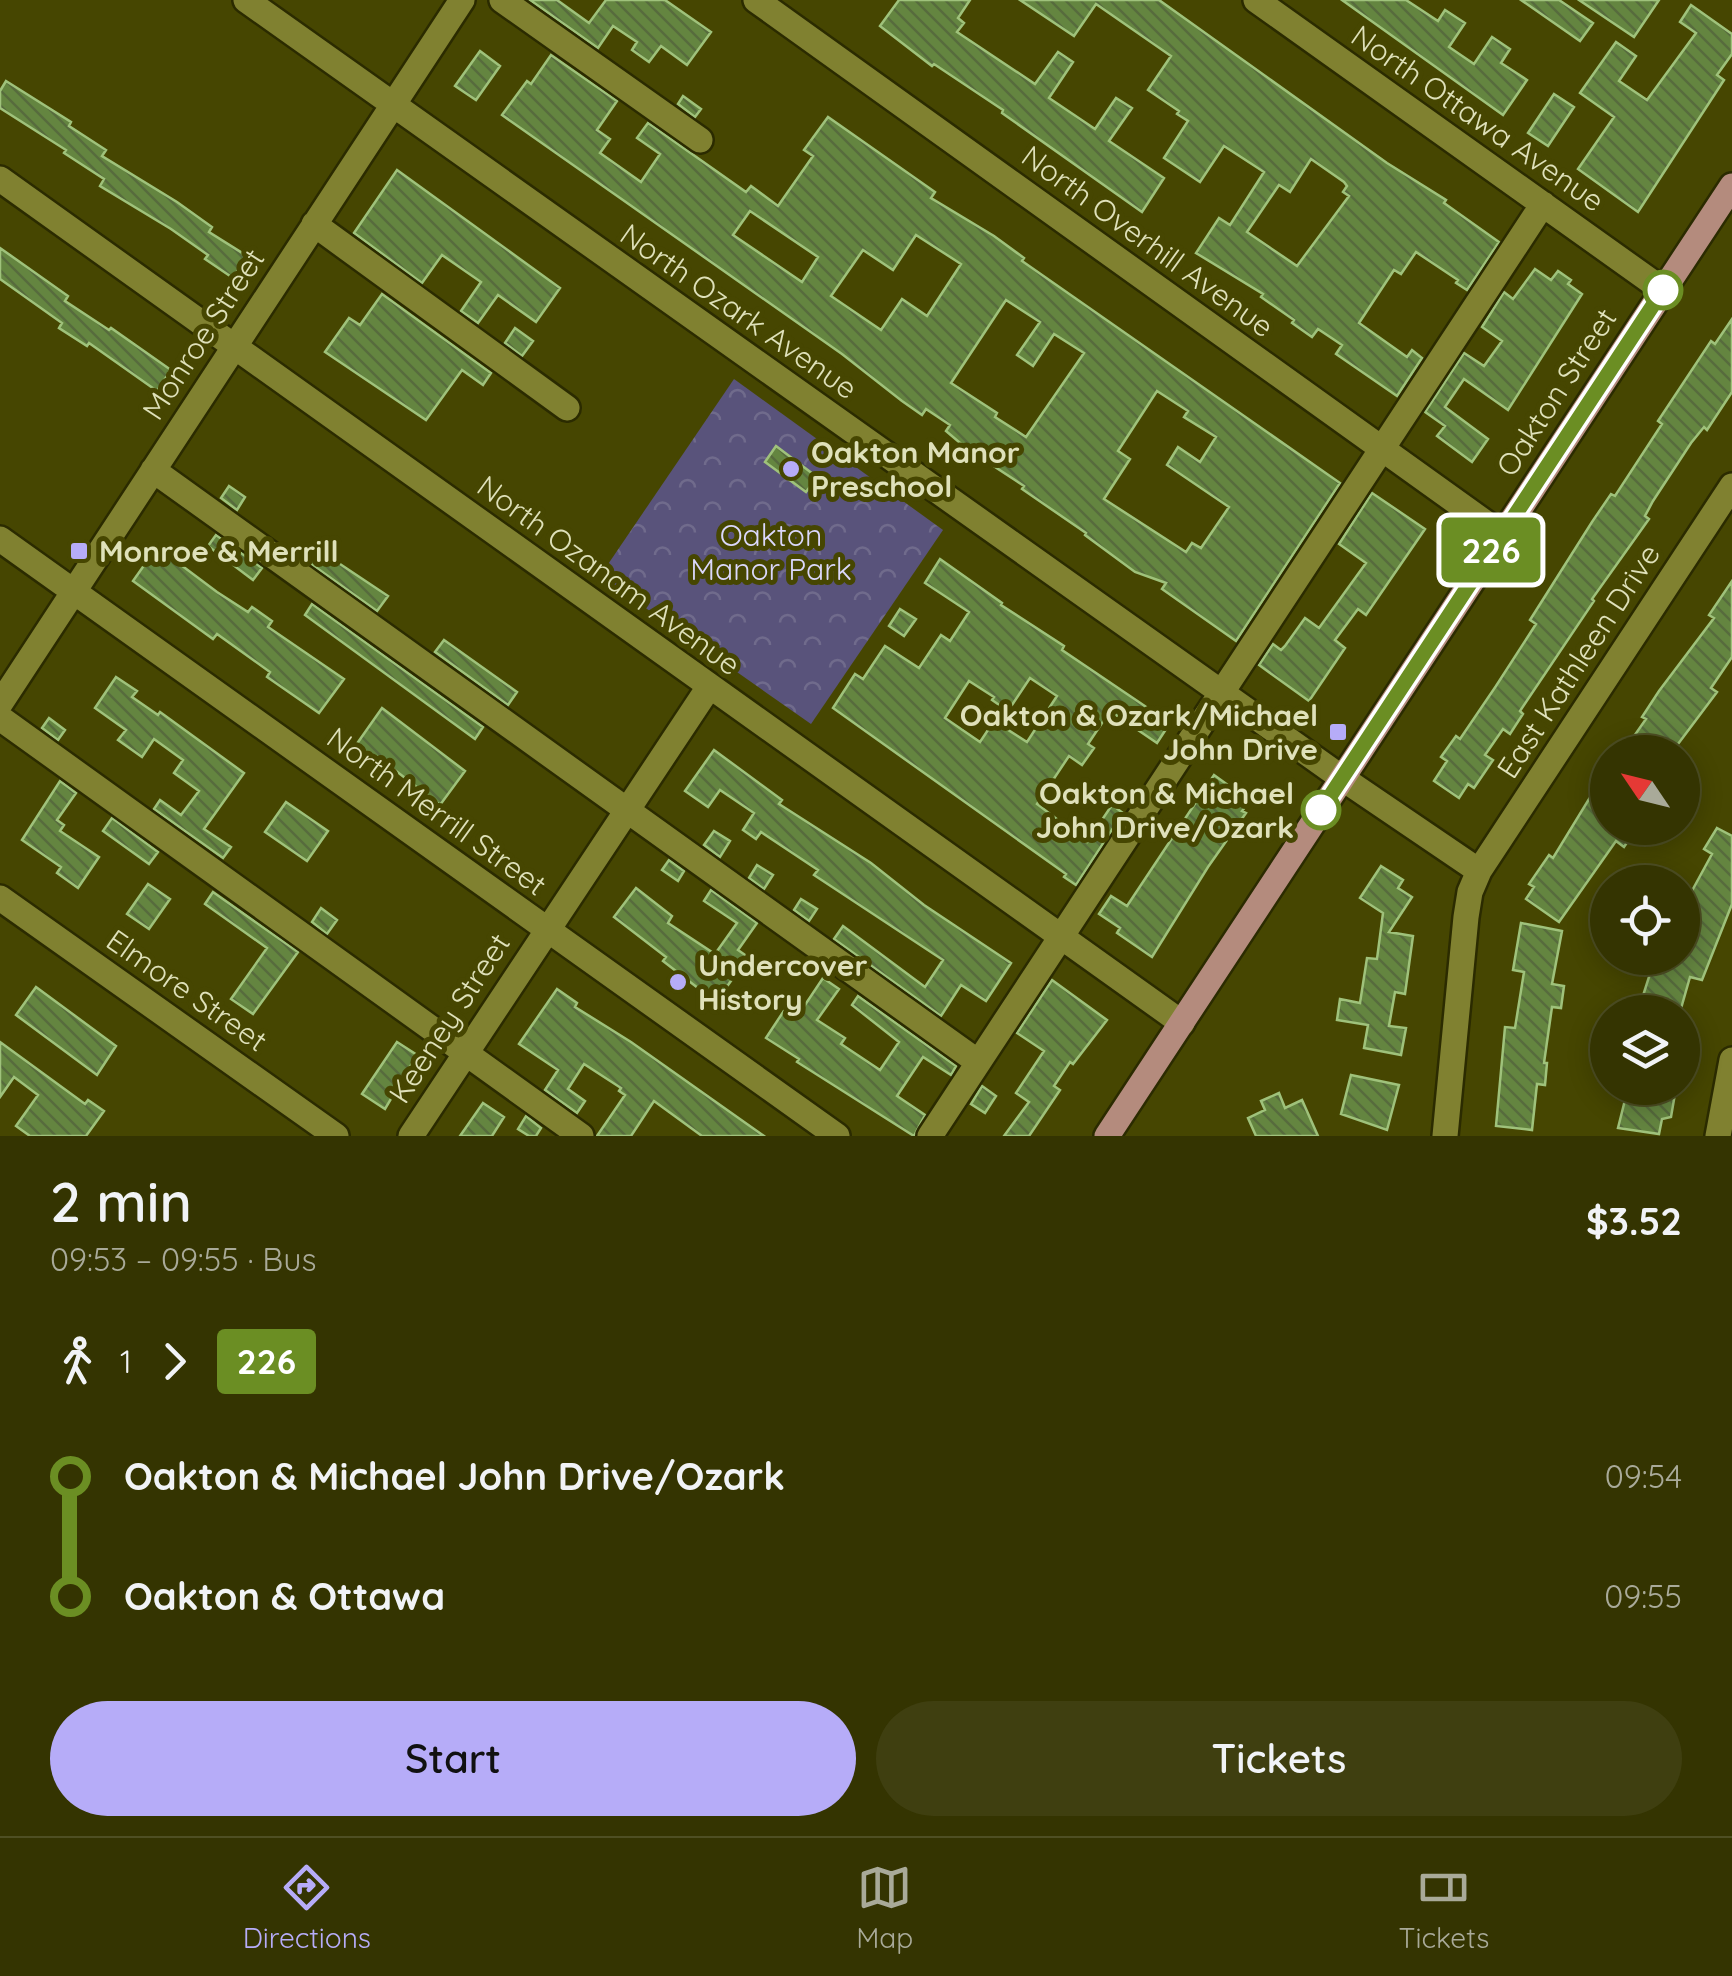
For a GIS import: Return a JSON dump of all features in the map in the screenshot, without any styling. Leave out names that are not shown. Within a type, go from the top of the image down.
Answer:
[{"type":"main road","name":"Oakton Street","points":[[1107,1136],[1732,186]]},
{"type":"street","name":"North Ozark Avenue","points":[[246,0],[1342,778],[1479,871]]},
{"type":"street","name":"Monroe Street","points":[[0,704],[462,0]]},
{"type":"street","points":[[502,0],[700,140]]},
{"type":"street","name":"North Overhill Avenue","points":[[756,0],[1502,534]]},
{"type":"street","name":"North Ottawa Avenue","points":[[1256,0],[1663,290]]},
{"type":"street","name":"North Ozanam Avenue","points":[[0,178],[1182,1023]]},
{"type":"street","points":[[930,1136],[1543,204]]},
{"type":"street","points":[[314,224],[567,408]]},
{"type":"street","points":[[153,470],[978,1062]]},
{"type":"street","name":"East Kathleen Drive","points":[[1445,1136],[1466,917],[1479,871],[1732,486]]},
{"type":"street","name":"North Merrill Street","points":[[0,539],[837,1136]]},
{"type":"street","name":"Keeney Street","points":[[411,1136],[708,687]]},
{"type":"street","points":[[0,718],[582,1136]]},
{"type":"street","name":"Elmore Street","points":[[0,898],[336,1136]]},
{"type":"street","points":[[1718,1136],[1732,1060]]},
{"type":"green space","name":"Oakton Manor Park","points":[[734,379],[943,530],[811,724],[600,576]]},
{"type":"building","points":[[530,0],[557,0],[589,23],[606,0],[665,0],[711,32],[687,65],[661,46],[649,62],[632,50],[637,42],[613,26],[598,48]]},
{"type":"building","points":[[899,0],[970,0],[958,18],[964,23],[957,32],[1035,84],[1058,52],[1073,62],[1049,98],[1095,129],[1116,98],[1132,108],[1109,141],[1164,178],[1142,212],[880,26]]},
{"type":"building","points":[[1020,0],[1159,0],[1387,163],[1446,200],[1444,203],[1499,242],[1467,290],[1416,252],[1401,274],[1394,270],[1359,323],[1407,357],[1412,350],[1422,358],[1397,396],[1336,354],[1342,345],[1318,329],[1312,337],[1261,297],[1263,294],[1196,253],[1219,218],[1230,225],[1264,172],[1224,146],[1200,182],[1164,158],[1188,121],[1148,90],[1171,56],[1096,4],[1074,36]],"holes":[[[1311,159],[1347,186],[1343,192],[1349,196],[1297,266],[1247,232],[1279,185],[1290,192]]]},
{"type":"building","points":[[1342,0],[1406,0],[1438,21],[1445,10],[1465,23],[1449,47],[1474,64],[1492,37],[1510,49],[1501,63],[1527,80],[1503,115]]},
{"type":"building","points":[[1521,0],[1559,0],[1593,23],[1580,41]]},
{"type":"building","points":[[1579,0],[1659,0],[1634,37]]},
{"type":"building","points":[[1691,5],[1732,34],[1732,54],[1717,75],[1724,80],[1638,212],[1578,169],[1614,117],[1580,93],[1616,42],[1636,56],[1619,81],[1647,100],[1696,33],[1680,22]]},
{"type":"building","points":[[480,51],[500,66],[476,100],[455,86]]},
{"type":"building","points":[[551,55],[617,101],[597,130],[610,139],[600,153],[641,182],[660,154],[637,138],[648,123],[746,192],[751,186],[778,206],[813,156],[804,150],[828,117],[935,192],[931,198],[994,236],[1024,258],[1022,261],[1340,483],[1236,641],[1162,589],[1166,583],[1135,572],[1022,489],[1024,486],[966,448],[946,431],[950,425],[926,409],[922,415],[842,354],[502,115],[527,81],[531,84]],"holes":[[[750,211],[818,257],[802,282],[733,235]],[[916,235],[961,264],[927,316],[902,299],[881,330],[831,296],[863,250],[893,270]],[[1006,300],[1040,322],[1017,355],[1033,366],[1054,334],[1084,353],[1026,437],[951,383]],[[1157,391],[1188,411],[1184,417],[1216,437],[1200,462],[1178,447],[1167,465],[1229,507],[1201,548],[1192,543],[1186,552],[1104,499],[1130,459],[1118,451]]]},
{"type":"building","points":[[6,81],[71,122],[69,126],[106,150],[102,156],[177,202],[212,227],[209,232],[247,256],[233,278],[171,229],[100,186],[104,179],[64,153],[66,150],[0,108],[0,91]]},
{"type":"building","points":[[1554,94],[1574,107],[1548,146],[1528,133]]},
{"type":"building","points":[[683,96],[701,109],[695,117],[678,104]]},
{"type":"building","points":[[397,170],[560,288],[536,322],[498,295],[478,323],[461,311],[481,282],[442,255],[422,283],[354,233]]},
{"type":"building","points":[[0,248],[68,296],[65,301],[171,370],[157,391],[89,343],[87,346],[59,328],[62,323],[0,279]]},
{"type":"building","points":[[1535,269],[1551,280],[1558,271],[1582,294],[1508,410],[1464,379],[1445,407],[1488,439],[1472,462],[1437,436],[1445,426],[1425,412],[1464,353],[1484,366],[1502,341],[1482,327],[1504,292],[1513,299]]},
{"type":"building","points":[[382,294],[491,373],[483,385],[462,370],[426,420],[325,352],[349,318],[360,325]]},
{"type":"building","points":[[1732,319],[1732,392],[1707,430],[1704,427],[1691,443],[1653,501],[1645,516],[1649,519],[1592,599],[1520,711],[1523,714],[1510,734],[1503,729],[1485,755],[1493,760],[1474,788],[1468,784],[1459,798],[1434,781],[1447,761],[1441,757],[1456,736],[1460,739],[1496,686],[1536,624],[1530,620],[1592,522],[1611,494],[1615,496],[1711,341],[1715,344]]},
{"type":"building","points":[[515,328],[533,341],[522,356],[505,343]]},
{"type":"building","name":"Oakton Manor Preschool","points":[[776,446],[817,477],[806,492],[765,462]]},
{"type":"building","points":[[229,486],[245,497],[237,510],[221,498]]},
{"type":"building","points":[[1372,493],[1425,529],[1366,615],[1358,609],[1335,640],[1345,648],[1309,701],[1259,665],[1273,644],[1281,650],[1285,646],[1305,618],[1319,628],[1366,563],[1339,544]]},
{"type":"building","points":[[216,535],[262,568],[253,580],[208,546]]},
{"type":"building","points":[[157,547],[248,612],[252,607],[272,621],[268,627],[344,679],[319,713],[267,677],[270,672],[217,634],[213,639],[133,581]]},
{"type":"building","points":[[316,548],[388,596],[377,611],[307,561]]},
{"type":"building","points":[[940,559],[1064,646],[1062,650],[1170,723],[1157,743],[1110,711],[1088,744],[1094,748],[1082,765],[1069,756],[1037,804],[1087,842],[1112,805],[1123,813],[1076,885],[1064,877],[1066,874],[833,708],[855,674],[863,679],[885,646],[919,668],[941,635],[950,641],[969,612],[925,583]],"holes":[[[1030,678],[1057,696],[1027,742],[994,721],[980,742],[945,718],[969,681],[1008,711]]]},
{"type":"building","points":[[1732,581],[1732,657],[1711,688],[1717,692],[1685,735],[1635,735],[1659,691],[1714,618],[1709,615]]},
{"type":"building","points":[[312,604],[483,727],[475,739],[305,615]]},
{"type":"building","points":[[900,609],[916,619],[904,636],[889,626]]},
{"type":"building","points":[[444,640],[517,692],[508,705],[435,652]]},
{"type":"building","points":[[116,677],[137,691],[132,697],[158,715],[160,712],[244,773],[204,829],[231,847],[223,858],[154,809],[160,800],[181,815],[199,791],[174,773],[183,760],[154,739],[142,757],[118,740],[126,730],[95,708]]},
{"type":"building","points":[[382,708],[465,771],[440,805],[378,757],[376,760],[356,745]]},
{"type":"building","points":[[49,718],[65,730],[58,740],[42,728]]},
{"type":"building","points":[[714,750],[782,800],[779,804],[871,863],[924,905],[1011,963],[986,1001],[961,985],[941,1016],[834,939],[843,926],[925,987],[943,960],[814,875],[818,870],[761,832],[756,839],[743,830],[754,813],[720,790],[708,807],[685,791]]},
{"type":"building","points":[[1214,775],[1250,801],[1242,811],[1246,813],[1152,957],[1117,933],[1120,928],[1099,914],[1111,896],[1127,906]]},
{"type":"building","points":[[60,781],[76,793],[57,820],[64,825],[60,831],[99,857],[78,888],[57,873],[61,867],[22,840]]},
{"type":"building","points":[[1590,797],[1590,845],[1613,845],[1599,865],[1590,865],[1590,878],[1559,922],[1526,899],[1534,887],[1529,884],[1549,855],[1553,858]]},
{"type":"building","points":[[286,802],[328,831],[307,861],[265,832]]},
{"type":"building","points":[[112,818],[158,852],[149,864],[103,831]]},
{"type":"building","points":[[1717,828],[1732,836],[1732,904],[1702,980],[1690,977],[1685,995],[1643,995],[1650,975],[1700,975],[1700,876],[1712,854],[1704,849]]},
{"type":"building","points":[[714,831],[730,841],[720,857],[704,845]]},
{"type":"building","points":[[669,860],[684,871],[678,881],[662,870]]},
{"type":"building","points":[[757,865],[773,875],[764,889],[749,878]]},
{"type":"building","points":[[1381,866],[1403,880],[1398,888],[1412,897],[1389,932],[1413,936],[1405,994],[1395,992],[1389,1026],[1406,1028],[1401,1055],[1364,1048],[1368,1025],[1337,1020],[1340,999],[1360,1003],[1367,958],[1377,959],[1383,913],[1360,898]]},
{"type":"building","points":[[148,884],[170,899],[149,929],[127,914]]},
{"type":"building","points":[[636,888],[672,916],[668,923],[715,954],[737,923],[704,901],[711,890],[757,923],[738,950],[748,957],[716,1002],[614,917]]},
{"type":"building","points":[[213,892],[298,952],[253,1014],[231,999],[267,948],[205,904]]},
{"type":"building","points":[[801,899],[817,909],[809,921],[794,910]]},
{"type":"building","points":[[321,908],[337,920],[327,934],[312,922]]},
{"type":"building","points":[[1521,923],[1562,931],[1552,984],[1564,986],[1561,1008],[1552,1007],[1545,1085],[1537,1084],[1532,1130],[1496,1126],[1505,1027],[1515,1028],[1524,972],[1513,970]]},
{"type":"building","points":[[823,978],[839,989],[817,1020],[845,1038],[841,1044],[880,1070],[899,1042],[852,1005],[858,996],[956,1066],[951,1075],[923,1057],[897,1096],[925,1115],[914,1136],[766,1038],[791,1000],[803,1008]]},
{"type":"building","points":[[1052,980],[1107,1020],[1073,1064],[1070,1062],[1054,1086],[1060,1090],[1029,1136],[1004,1136],[1029,1102],[1016,1093],[1044,1051],[1017,1033]]},
{"type":"building","points":[[36,987],[116,1046],[97,1075],[16,1015]]},
{"type":"building","points":[[557,989],[577,1003],[575,1007],[764,1136],[702,1136],[654,1101],[631,1136],[597,1136],[625,1095],[619,1091],[621,1088],[584,1064],[568,1089],[585,1101],[577,1113],[545,1090],[558,1070],[519,1044]]},
{"type":"building","points":[[0,1042],[85,1104],[88,1100],[104,1111],[86,1136],[30,1136],[16,1126],[38,1095],[14,1077],[0,1097]]},
{"type":"building","points":[[397,1042],[417,1055],[385,1109],[362,1094]]},
{"type":"building","points":[[1351,1075],[1399,1085],[1387,1130],[1341,1114]]},
{"type":"building","points":[[982,1086],[996,1096],[985,1113],[971,1104]]},
{"type":"building","points":[[1279,1093],[1285,1108],[1302,1100],[1318,1136],[1256,1136],[1248,1118],[1265,1110],[1261,1101]]},
{"type":"building","points":[[483,1103],[504,1117],[492,1136],[460,1136]]},
{"type":"building","points":[[1624,1105],[1673,1105],[1671,1117],[1662,1119],[1659,1134],[1618,1128]]},
{"type":"building","points":[[526,1116],[541,1128],[536,1136],[518,1129]]},
{"type":"bus line","name":"226","points":[[1321,810],[1663,290]]},
{"type":"place","name":"Oakton Manor Preschool","points":[[791,469]]},
{"type":"place","name":"Monroe & Merrill","points":[[79,551]]},
{"type":"place","name":"Oakton & Ozark/Michael John Drive","points":[[1338,732]]},
{"type":"place","name":"Oakton & Michael John Drive/Ozark","points":[[1321,810]]},
{"type":"place","name":"Undercover History","points":[[678,982]]}]
